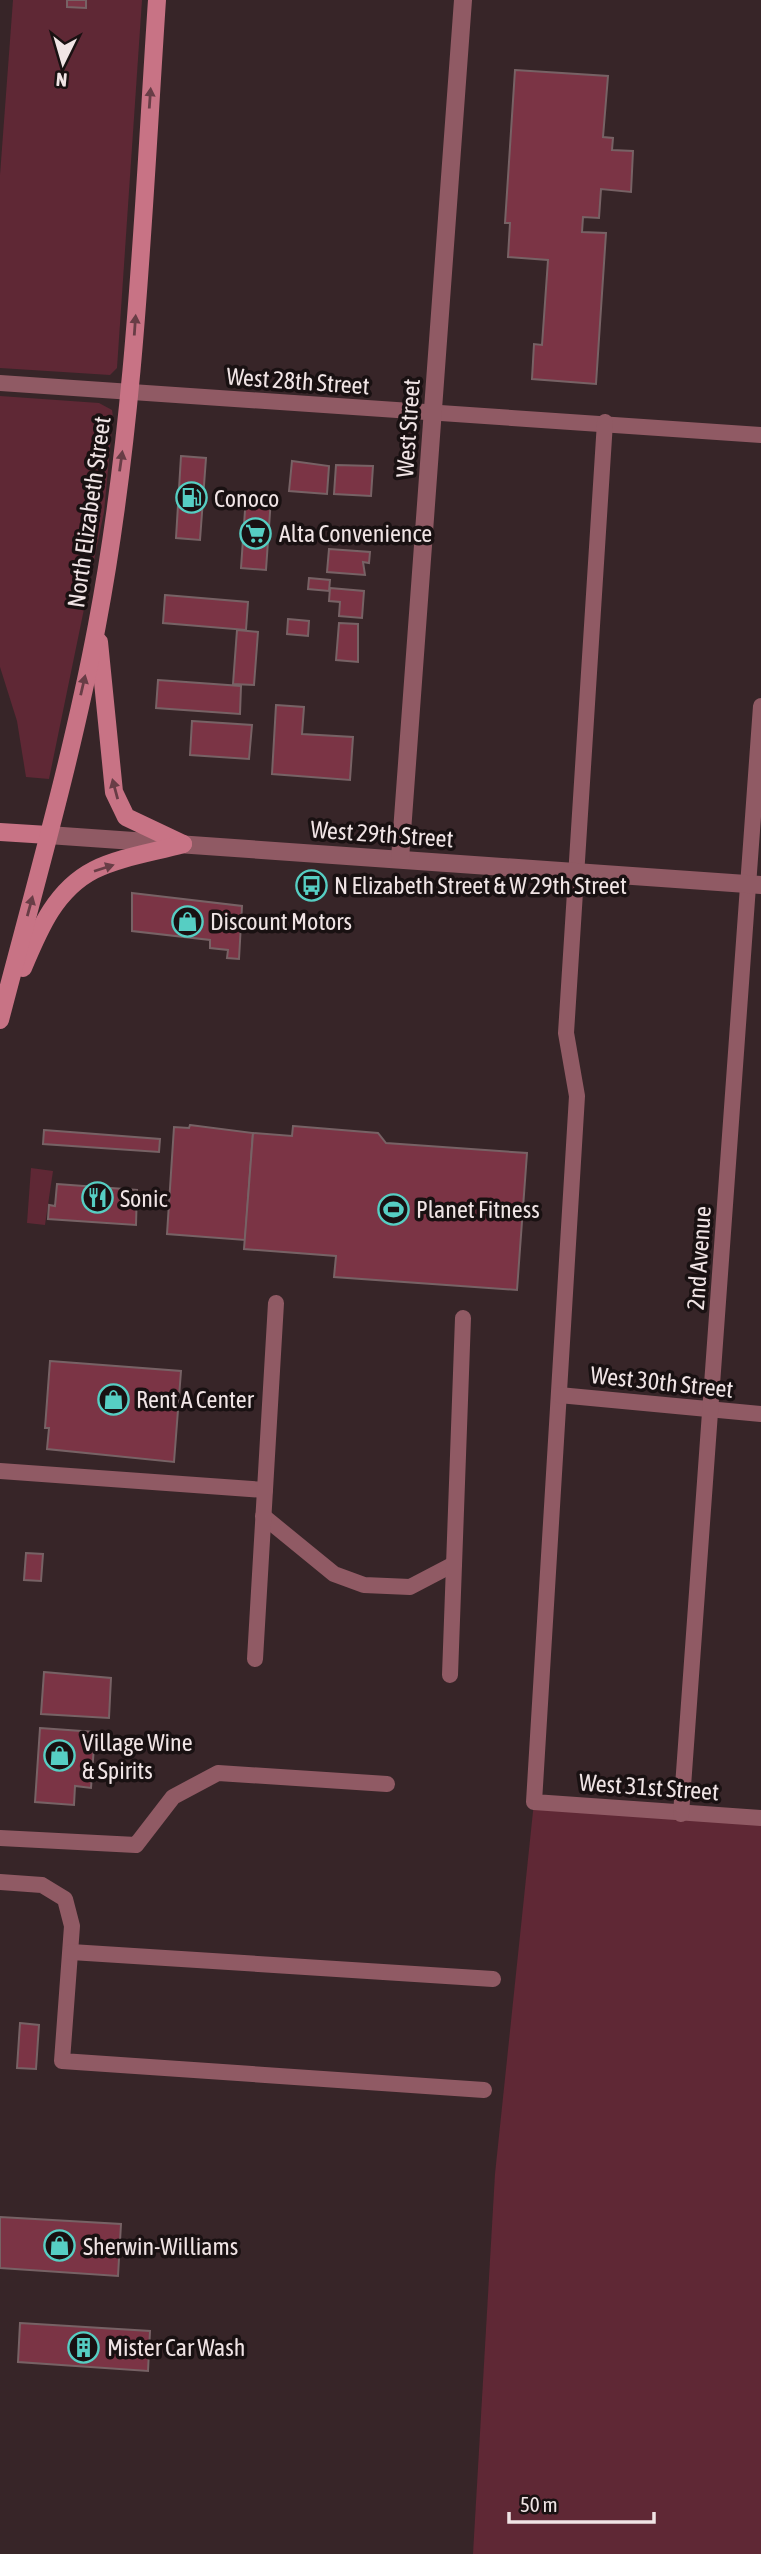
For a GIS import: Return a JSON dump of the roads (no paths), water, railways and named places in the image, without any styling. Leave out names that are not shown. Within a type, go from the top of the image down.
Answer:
[{"type":"main road","name":"North Elizabeth Street","points":[[0,1020],[48,835],[97,625],[131,393],[157,0]]},
{"type":"main road","points":[[97,625],[114,792],[126,817],[183,844]]},
{"type":"main road","name":"West 29th Street","points":[[0,832],[48,835]]},
{"type":"main road","points":[[0,1020],[42,923],[62,894],[94,870],[183,844]]},
{"type":"street","name":"West Street","points":[[400,859],[463,0]]},
{"type":"street","name":"West 28th Street","points":[[0,383],[605,422],[761,435]]},
{"type":"street","points":[[559,1395],[576,1096],[566,1033],[605,422]]},
{"type":"street","name":"2nd Avenue","points":[[681,1814],[755,885],[761,706]]},
{"type":"street","name":"West 29th Street","points":[[48,835],[755,885]]},
{"type":"street","points":[[255,1659],[276,1303]]},
{"type":"street","points":[[450,1675],[463,1318]]},
{"type":"street","name":"West 30th Street","points":[[559,1395],[761,1414]]},
{"type":"street","name":"West 31st Street","points":[[559,1395],[534,1802],[761,1818]]},
{"type":"street","points":[[0,1471],[265,1490]]},
{"type":"street","points":[[263,1516],[334,1574],[364,1585],[410,1587],[454,1564]]},
{"type":"street","points":[[0,1838],[135,1846],[173,1797],[218,1773],[387,1784]]},
{"type":"street","points":[[0,1882],[42,1885],[65,1899],[72,1926],[62,2061],[484,2090]]},
{"type":"street","points":[[71,1952],[493,1979]]},
{"type":"place","name":"Conoco","points":[[191,498]]},
{"type":"place","name":"Alta Convenience","points":[[256,533]]},
{"type":"place","name":"N Elizabeth Street & W 29th Street","points":[[311,885]]},
{"type":"place","name":"Discount Motors","points":[[187,921]]},
{"type":"place","name":"Sonic","points":[[97,1198]]},
{"type":"place","name":"Planet Fitness","points":[[393,1209]]},
{"type":"place","name":"Rent A Center","points":[[113,1399]]},
{"type":"place","name":"Village Wine & Spirits","points":[[59,1756]]},
{"type":"place","name":"Sherwin-Williams","points":[[60,2246]]},
{"type":"place","name":"Mister Car Wash","points":[[84,2347]]}]
